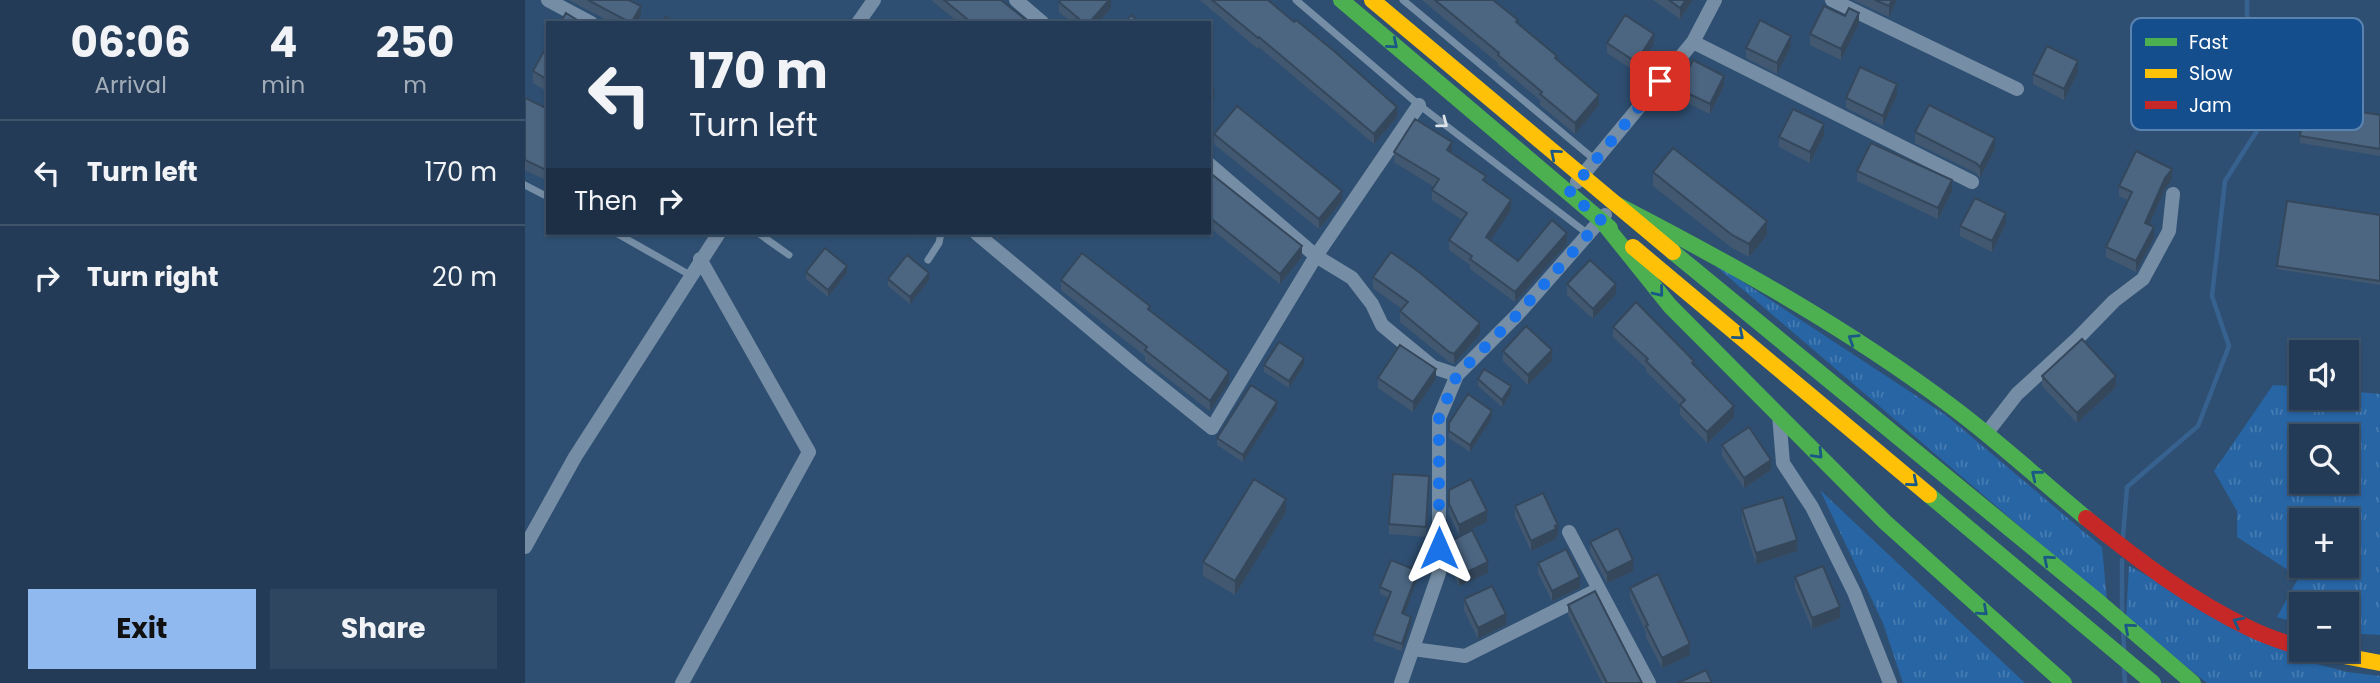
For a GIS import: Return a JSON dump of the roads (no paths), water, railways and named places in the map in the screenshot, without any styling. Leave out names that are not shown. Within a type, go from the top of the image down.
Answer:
[{"type":"main road","points":[[1341,0],[2150,681]]},
{"type":"main road","points":[[1372,0],[2193,683]]},
{"type":"main road","points":[[1616,204],[1708,251],[1852,338],[1920,384],[1986,434],[2144,563],[2188,594],[2231,618],[2289,644]]},
{"type":"main road","points":[[1601,220],[1670,306],[1885,522],[2064,683]]},
{"type":"main road","points":[[2359,659],[2380,663]]},
{"type":"street","points":[[548,0],[587,21]]},
{"type":"street","points":[[859,21],[874,0]]},
{"type":"street","points":[[1016,0],[1041,21]]},
{"type":"street","points":[[1569,193],[1693,42],[1715,0]]},
{"type":"street","points":[[1832,0],[2017,89]]},
{"type":"street","points":[[1693,42],[1972,182]]},
{"type":"street","points":[[978,235],[1212,428],[1316,256],[1419,105]]},
{"type":"street","points":[[1211,166],[1316,256],[1352,278],[1372,304],[1382,325],[1433,367],[1457,375]]},
{"type":"street","points":[[1986,434],[2017,394],[2114,301],[2143,279],[2169,231],[2173,194]]},
{"type":"street","points":[[1401,683],[1439,573],[1439,418],[1457,375],[1517,315],[1616,204]]},
{"type":"street","points":[[525,547],[575,457],[718,235]]},
{"type":"street","points":[[682,683],[809,452],[700,259]]},
{"type":"street","points":[[1779,414],[1783,463],[1812,508],[1848,580],[1890,683]]},
{"type":"street","points":[[1569,532],[1649,683]]},
{"type":"street","points":[[1413,649],[1465,656],[1599,589]]},
{"type":"lane","points":[[1296,0],[1419,105],[1588,234]]},
{"type":"lane","points":[[1403,0],[1595,160]]},
{"type":"lane","points":[[525,185],[546,196]]},
{"type":"lane","points":[[620,235],[690,275]]},
{"type":"lane","points":[[761,235],[789,255]]},
{"type":"lane","points":[[928,260],[939,243],[941,235]]},
{"type":"waterway","points":[[2247,0],[2248,18]]},
{"type":"waterway","points":[[2123,537],[2127,487],[2198,426],[2229,346],[2212,296],[2225,181],[2257,130]]},
{"type":"waterway","points":[[2122,560],[2122,614]]},
{"type":"waterway","points":[[2123,630],[2124,649]]},
{"type":"waterway","points":[[2124,668],[2125,683]]}]
